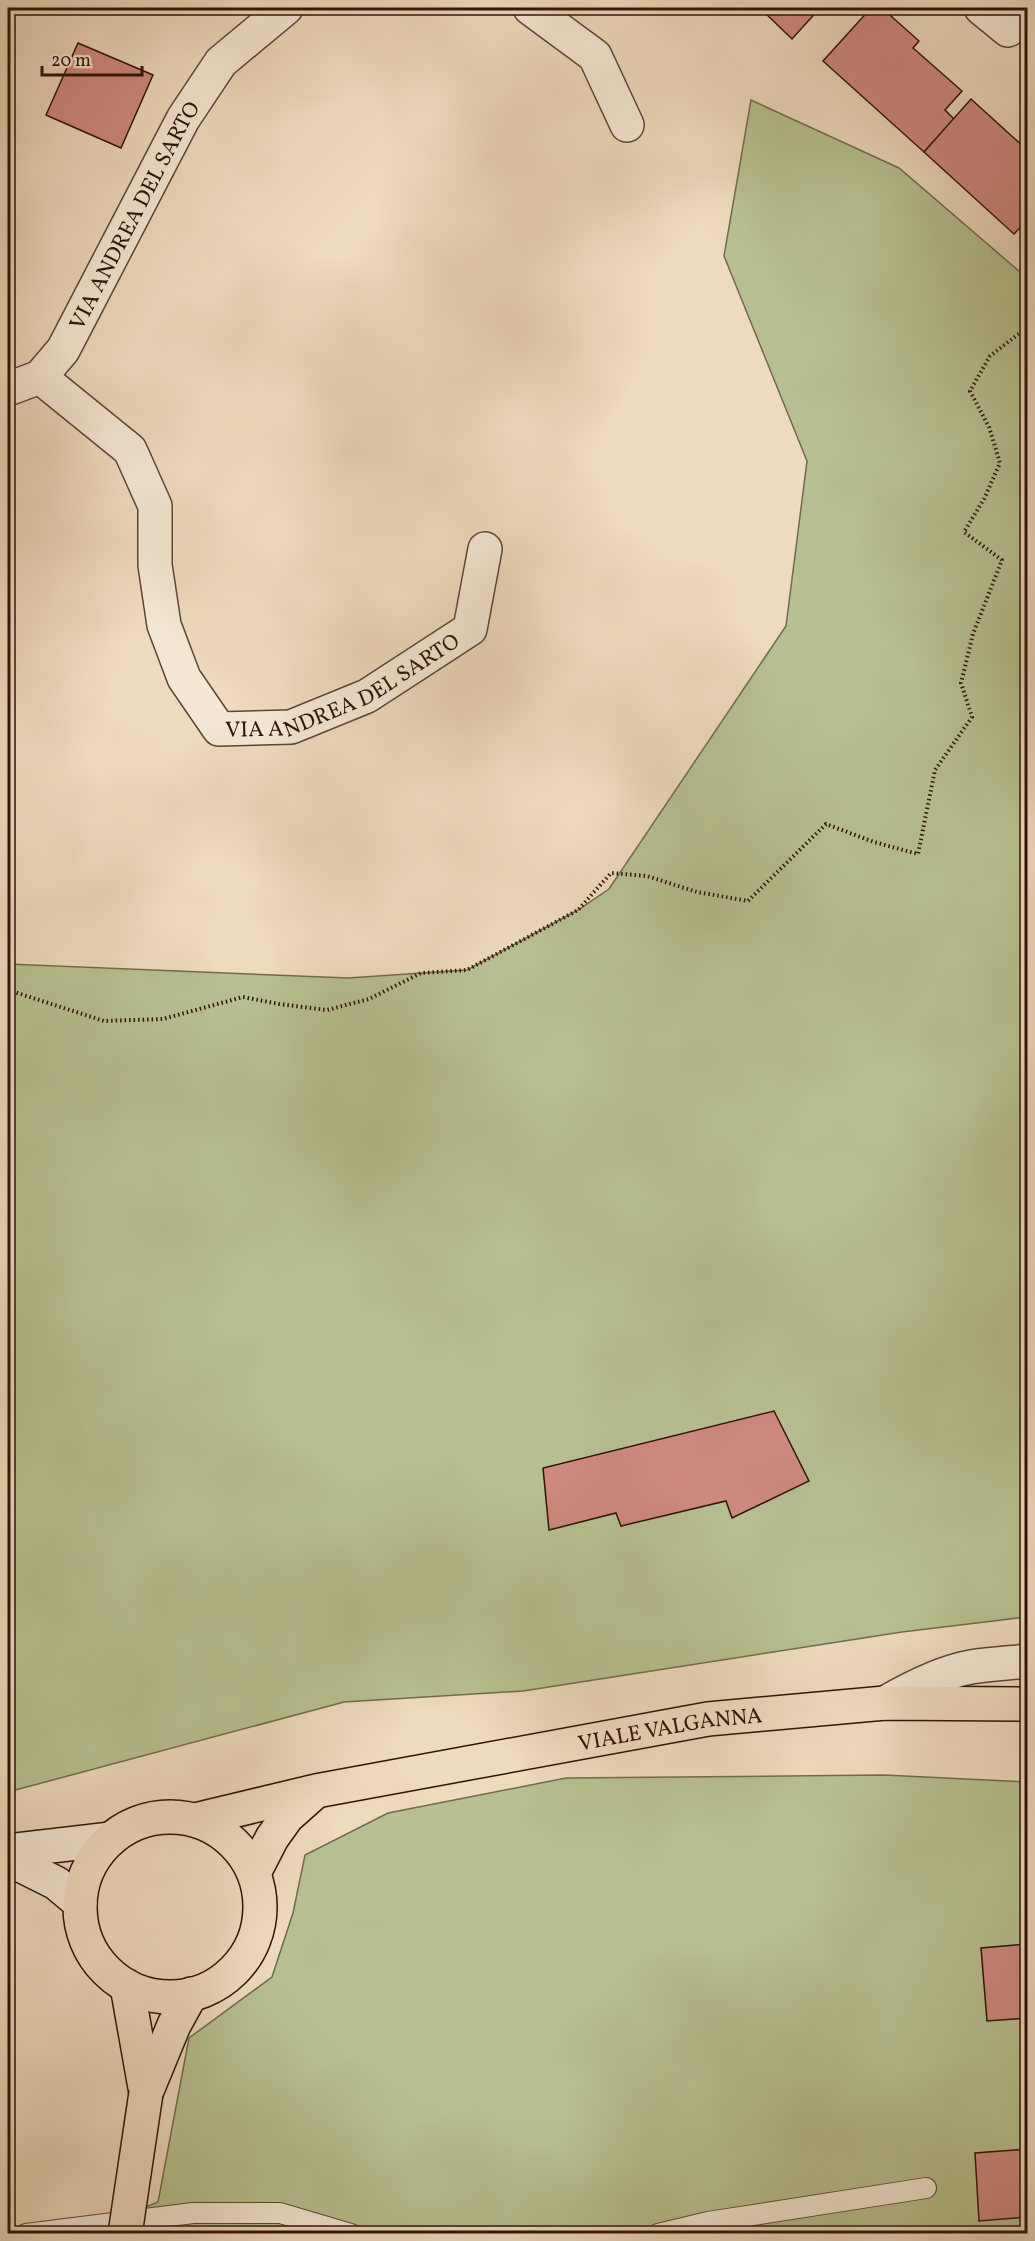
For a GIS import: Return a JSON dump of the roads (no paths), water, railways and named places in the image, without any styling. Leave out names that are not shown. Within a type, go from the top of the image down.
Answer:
[{"type":"main road","name":"VIALE VALGANNA","points":[[195,1820],[316,1791],[708,1719],[885,1703],[1028,1704]]},
{"type":"main road","points":[[254,1873],[272,1838],[287,1817],[316,1791]]},
{"type":"main road","points":[[177,1816],[195,1820],[213,1827],[230,1839],[244,1855],[254,1873],[259,1891],[260,1910],[257,1930],[240,1964],[226,1977],[209,1988],[191,1994],[158,1996],[127,1986],[110,1974],[92,1951],[81,1923],[80,1903],[83,1885],[98,1852],[111,1839],[133,1825],[159,1817],[177,1816]]},
{"type":"main road","points":[[127,1986],[146,2092]]},
{"type":"main road","points":[[125,2234],[146,2092],[174,2025],[191,1994]]},
{"type":"street","name":"VIA ANDREA DEL SARTO","points":[[8,389],[40,377],[63,350],[183,118],[221,62],[286,8]]},
{"type":"street","points":[[530,8],[596,56],[627,125]]},
{"type":"street","points":[[981,8],[1008,30],[1026,8]]},
{"type":"street","name":"VIA ANDREA DEL SARTO","points":[[40,377],[130,450],[155,506],[155,565],[164,626],[184,678],[219,729],[291,727],[367,696],[470,629],[485,549]]},
{"type":"street","points":[[885,1703],[924,1683],[962,1670],[1028,1661]]},
{"type":"street","points":[[8,1851],[111,1839]]},
{"type":"street","points":[[8,1859],[56,1883],[80,1903]]},
{"type":"lane","points":[[658,2234],[708,2222],[926,2188]]},
{"type":"lane","points":[[26,2234],[193,2213],[280,2213],[351,2234]]}]
